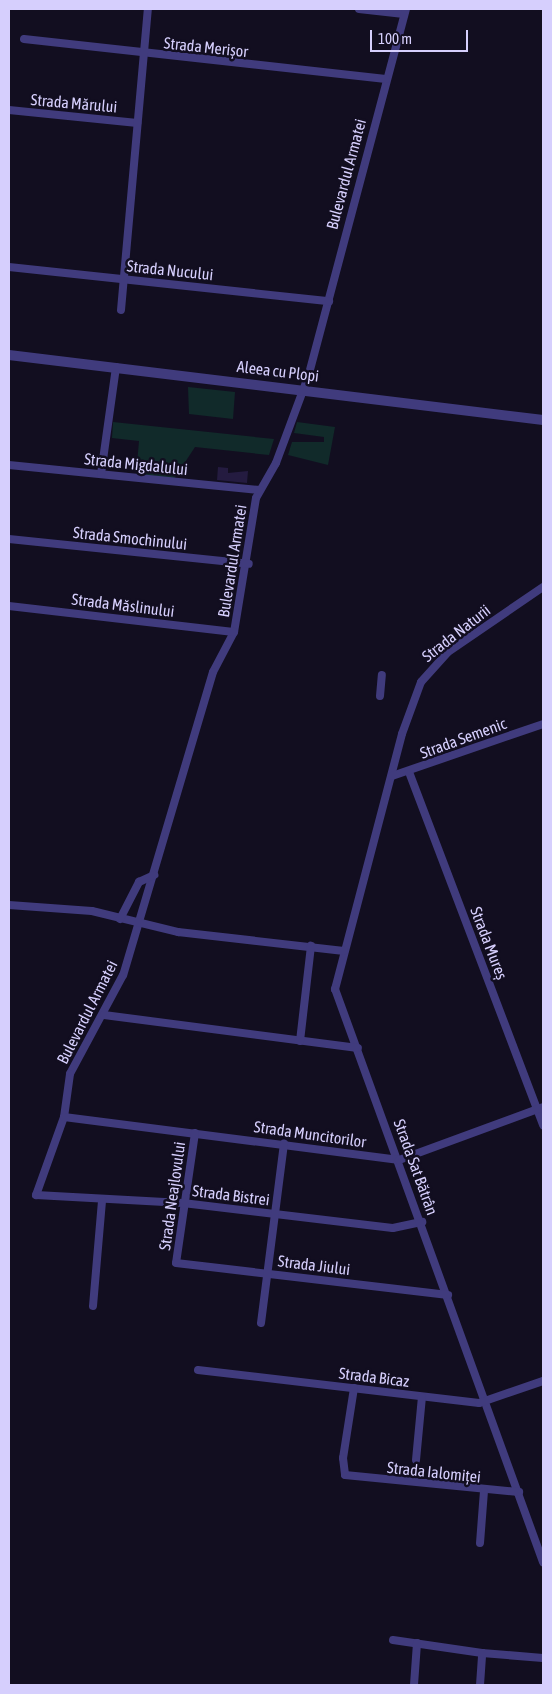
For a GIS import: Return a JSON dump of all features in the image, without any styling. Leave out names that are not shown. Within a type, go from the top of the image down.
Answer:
[{"type":"street","points":[[121,310],[148,9]]},
{"type":"street","points":[[359,9],[405,11]]},
{"type":"street","name":"Bulevardul Armatei","points":[[36,1195],[64,1118],[70,1074],[104,1015],[140,925],[213,672],[234,632],[248,564],[260,490],[276,463],[304,389],[405,11]]},
{"type":"street","name":"Strada Merișor","points":[[24,39],[144,54],[386,79]]},
{"type":"street","name":"Strada Mărului","points":[[9,110],[137,123]]},
{"type":"street","name":"Strada Nucului","points":[[9,266],[329,301]]},
{"type":"street","name":"Aleea cu Plopi","points":[[9,355],[304,389],[543,420]]},
{"type":"street","points":[[102,474],[116,367]]},
{"type":"street","name":"Strada Migdalului","points":[[9,465],[260,490]]},
{"type":"street","name":"Strada Smochinului","points":[[9,539],[248,564]]},
{"type":"street","name":"Strada Naturii","points":[[392,776],[413,701],[429,668],[543,587]]},
{"type":"street","name":"Strada Măslinului","points":[[9,606],[234,632]]},
{"type":"street","points":[[380,696],[382,675]]},
{"type":"street","name":"Strada Semenic","points":[[392,776],[409,772],[543,724]]},
{"type":"street","name":"Strada Mureș","points":[[409,772],[540,1108],[543,1125]]},
{"type":"street","name":"Strada Sat Bătrân","points":[[392,776],[344,952],[335,998],[358,1048],[487,1400],[543,1562]]},
{"type":"street","points":[[120,919],[134,888],[154,875]]},
{"type":"street","points":[[9,905],[92,911],[140,925],[311,946],[344,952]]},
{"type":"street","points":[[300,1041],[311,946]]},
{"type":"street","points":[[104,1015],[358,1048]]},
{"type":"street","name":"Strada Muncitorilor","points":[[64,1118],[284,1143],[399,1160],[540,1108]]},
{"type":"street","name":"Strada Neajlovului","points":[[176,1263],[183,1203],[195,1133]]},
{"type":"street","points":[[261,1323],[284,1143]]},
{"type":"street","name":"Strada Bistrei","points":[[36,1195],[183,1203],[393,1228],[422,1222]]},
{"type":"street","points":[[92,1306],[102,1200]]},
{"type":"street","name":"Strada Jiului","points":[[176,1263],[448,1295]]},
{"type":"street","name":"Strada Bicaz","points":[[198,1370],[479,1403],[543,1381]]},
{"type":"street","name":"Strada Ialomiței","points":[[354,1388],[343,1458],[345,1475],[484,1491],[519,1492]]},
{"type":"street","points":[[416,1460],[422,1396]]},
{"type":"street","points":[[480,1543],[484,1491]]},
{"type":"street","points":[[393,1640],[543,1658]]},
{"type":"street","points":[[414,1685],[417,1643]]},
{"type":"street","points":[[480,1685],[482,1652]]},
{"type":"green space","points":[[188,387],[235,392],[233,419],[189,414]]},
{"type":"green space","points":[[113,422],[274,439],[269,455],[195,447],[174,479],[136,475],[139,441],[112,438]]},
{"type":"green space","points":[[297,422],[335,427],[328,465],[288,455],[292,442],[324,442],[324,437],[294,433]]},
{"type":"building","points":[[218,467],[228,468],[228,473],[248,471],[247,483],[217,480]]}]
